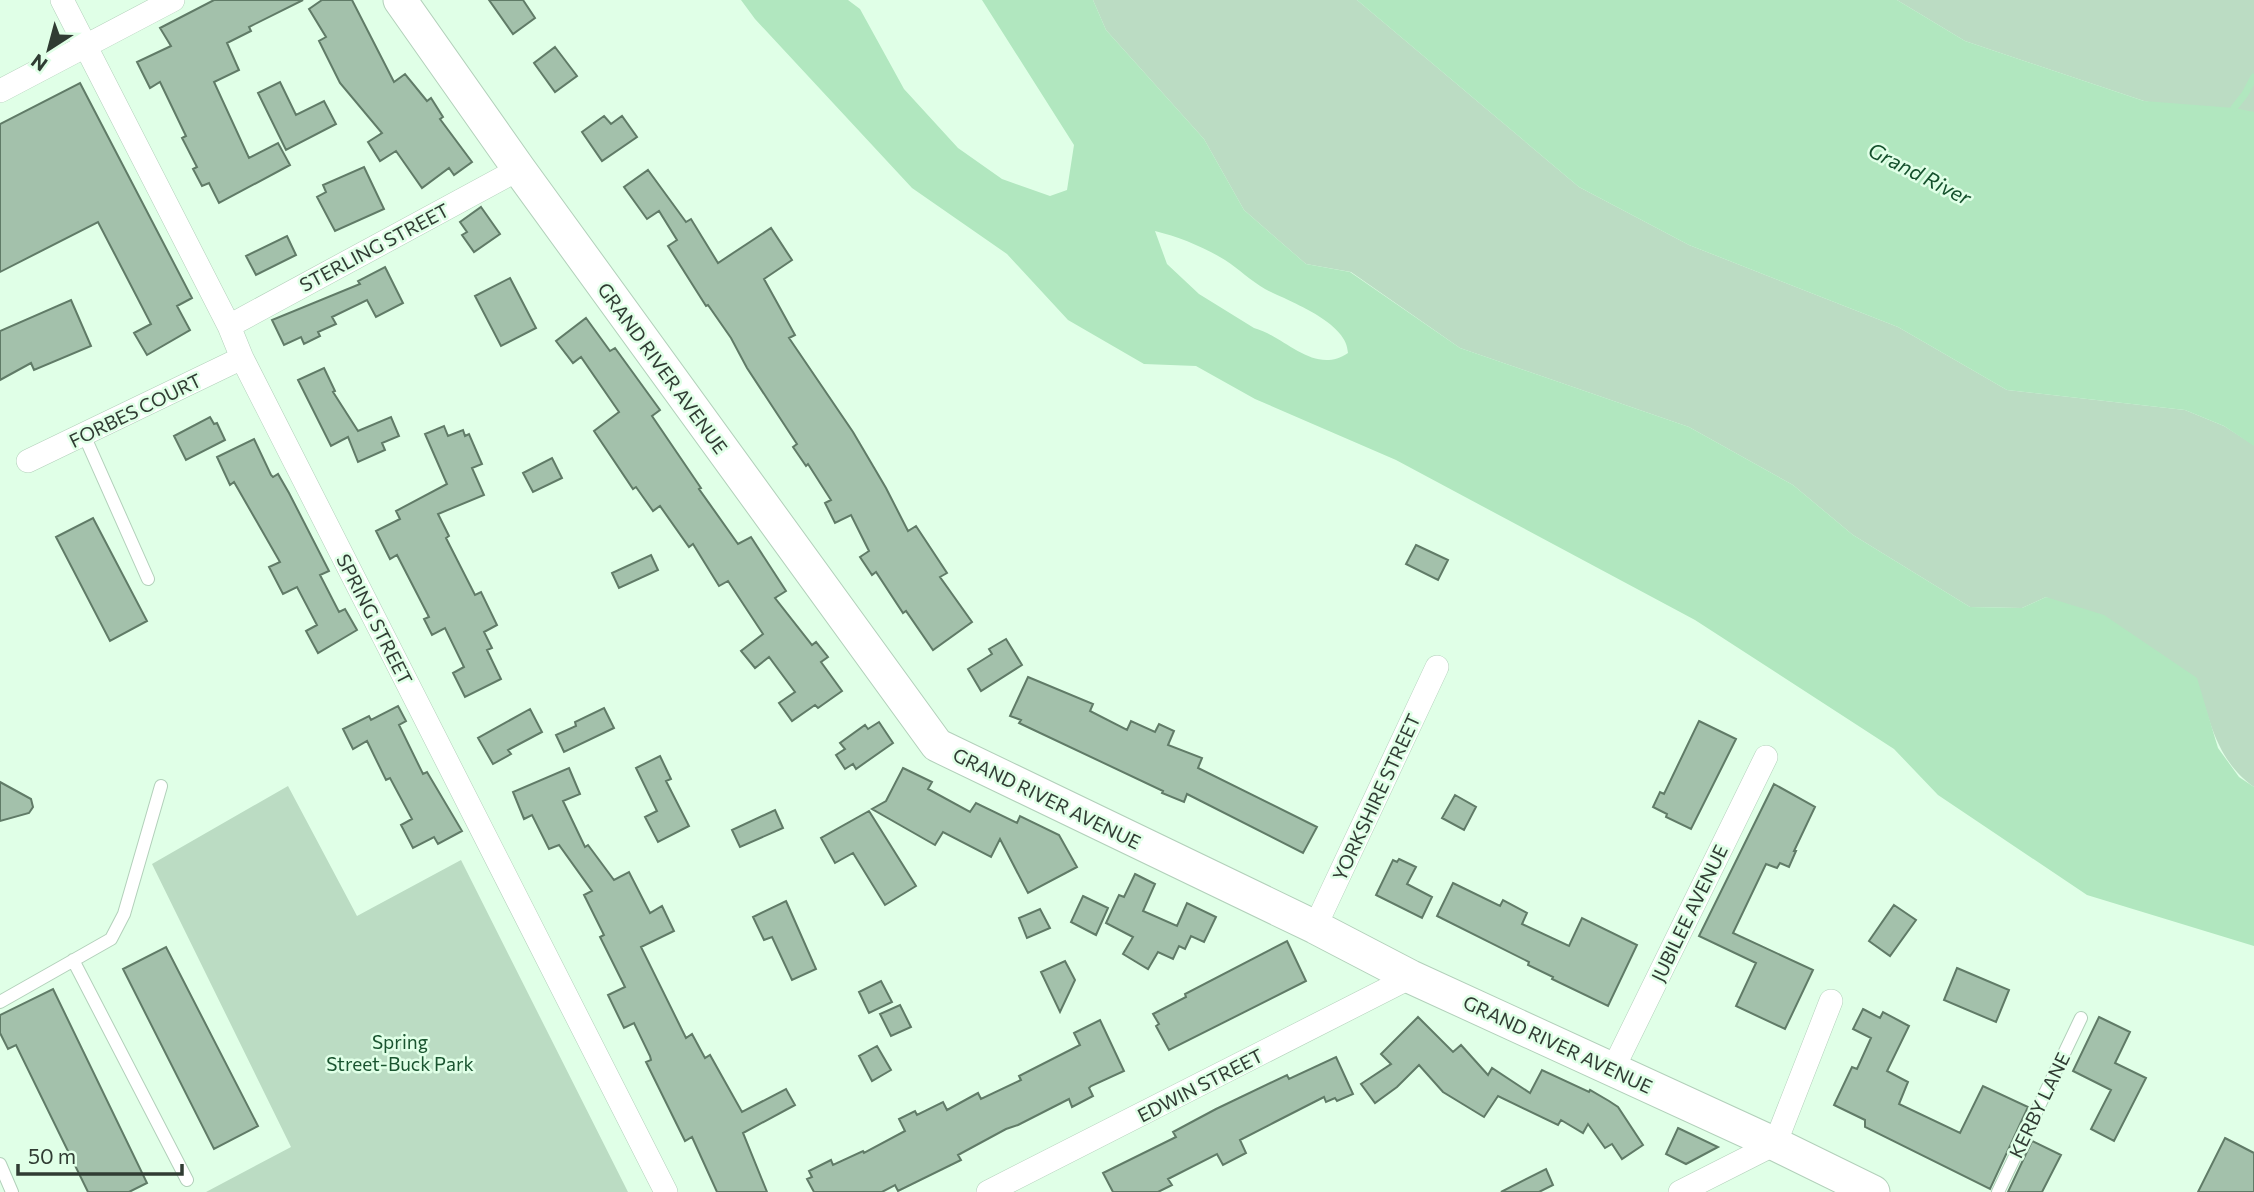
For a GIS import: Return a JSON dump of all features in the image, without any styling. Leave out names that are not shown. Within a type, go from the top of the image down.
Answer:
[{"type":"street","name":"SPRING STREET","points":[[62,0],[666,1192]]},
{"type":"street","points":[[0,90],[173,0]]},
{"type":"street","name":"GRAND RIVER AVENUE","points":[[400,0],[519,169],[937,745],[1315,927],[1411,977],[1775,1144],[1873,1192]]},
{"type":"street","name":"STERLING STREET","points":[[229,326],[519,169]]},
{"type":"street","name":"FORBES COURT","points":[[28,461],[242,358]]},
{"type":"street","name":"YORKSHIRE STREET","points":[[1315,927],[1437,667]]},
{"type":"street","name":"JUBILEE AVENUE","points":[[1613,1069],[1766,757]]},
{"type":"street","name":"EDWIN STREET","points":[[988,1192],[1411,977]]},
{"type":"street","points":[[1680,1192],[1775,1144],[1831,1001]]},
{"type":"lane","points":[[84,435],[148,579]]},
{"type":"lane","points":[[0,1002],[111,939],[124,914],[161,786]]},
{"type":"lane","points":[[73,960],[187,1180]]},
{"type":"lane","name":"KERBY LANE","points":[[1998,1192],[2081,1018]]},
{"type":"lane","points":[[0,1164],[12,1192]]},
{"type":"green space","points":[[1093,0],[1357,0],[1579,187],[1689,245],[1898,327],[2007,390],[2185,410],[2224,426],[2254,445],[2254,787],[2241,776],[2223,752],[2210,724],[2196,678],[2046,597],[2022,608],[1970,607],[1853,535],[1793,485],[1689,427],[1460,348],[1351,272],[1306,264],[1244,210],[1204,139],[1106,30]]},
{"type":"green space","points":[[1897,0],[2254,0],[2254,124],[2144,101],[1965,41]]},
{"type":"green space","name":"Spring Street-Buck Park","points":[[288,786],[357,916],[461,860],[628,1192],[206,1192],[291,1147],[152,864]]},
{"type":"water","points":[[741,0],[848,0],[860,9],[904,89],[958,148],[1002,179],[1050,196],[1067,190],[1074,145],[982,0],[1093,0],[1106,30],[1204,139],[1244,210],[1306,264],[1350,272],[1460,348],[1689,427],[1793,485],[1853,535],[1970,607],[2022,608],[2046,597],[2104,615],[2197,678],[2218,748],[2239,777],[2254,787],[2254,946],[2087,895],[1938,795],[1894,749],[1695,620],[1396,460],[1255,399],[1196,366],[1144,364],[1068,320],[1007,254],[912,188],[755,19]],"holes":[[[1155,231],[1217,255],[1265,289],[1328,322],[1345,342],[1348,353],[1335,359],[1311,357],[1254,328],[1199,294],[1167,264]]]},
{"type":"water","name":"Grand River","points":[[1357,0],[1897,0],[1965,41],[2144,101],[2254,112],[2254,446],[2224,426],[2185,410],[2007,390],[1898,327],[1689,245],[1579,187]]},
{"type":"building","points":[[214,0],[303,0],[249,27],[251,31],[227,43],[239,70],[214,82],[249,158],[278,143],[290,165],[219,203],[209,183],[202,186],[193,169],[197,167],[182,138],[186,136],[160,82],[150,88],[137,62],[171,46],[160,28]]},
{"type":"building","points":[[322,0],[352,0],[394,82],[405,74],[427,101],[431,98],[443,117],[440,119],[472,162],[454,175],[449,168],[422,188],[396,151],[380,161],[368,142],[382,133],[340,83],[319,41],[326,37],[309,9]]},
{"type":"building","points":[[489,0],[523,0],[535,18],[513,34]]},
{"type":"building","points":[[555,47],[577,76],[555,92],[534,63]]},
{"type":"building","points":[[280,82],[296,115],[324,101],[336,124],[286,150],[258,93]]},
{"type":"building","points":[[80,83],[192,298],[177,306],[190,330],[147,355],[134,333],[151,324],[98,222],[0,272],[0,124]]},
{"type":"building","points":[[604,116],[611,124],[622,116],[637,137],[602,161],[582,132]]},
{"type":"building","points":[[364,167],[384,209],[335,231],[317,197],[326,192],[323,185]]},
{"type":"building","points":[[648,170],[686,222],[691,219],[718,263],[771,228],[792,260],[764,279],[795,335],[789,338],[853,432],[908,531],[916,526],[947,573],[940,577],[972,622],[933,650],[906,611],[903,613],[876,572],[872,575],[860,557],[869,551],[851,515],[835,523],[825,503],[831,500],[808,464],[806,466],[793,447],[797,444],[747,368],[731,338],[708,305],[706,306],[668,246],[677,240],[659,211],[647,219],[624,187]]},
{"type":"building","points":[[481,207],[500,234],[474,252],[462,235],[467,232],[460,222]]},
{"type":"building","points":[[287,236],[296,255],[256,275],[246,256]]},
{"type":"building","points":[[385,267],[403,303],[376,317],[367,300],[332,317],[336,324],[318,332],[320,336],[304,344],[301,337],[284,345],[272,320],[360,284],[358,281]]},
{"type":"building","points":[[510,278],[536,328],[501,346],[475,296]]},
{"type":"building","points":[[71,300],[91,346],[34,370],[31,363],[0,380],[0,331]]},
{"type":"building","points":[[586,318],[610,351],[615,348],[660,410],[652,416],[738,544],[751,537],[786,591],[775,598],[812,645],[816,642],[828,657],[821,662],[842,691],[818,708],[815,705],[792,721],[779,703],[795,692],[769,657],[755,668],[741,651],[763,634],[728,581],[719,586],[693,544],[689,547],[660,506],[653,511],[636,487],[633,489],[594,431],[619,412],[581,357],[573,363],[556,341]]},
{"type":"building","points":[[324,368],[335,391],[333,392],[358,431],[391,417],[399,436],[382,443],[385,450],[358,462],[348,437],[331,446],[298,380]]},
{"type":"building","points":[[210,417],[214,424],[217,423],[225,440],[186,460],[174,436]]},
{"type":"building","points":[[444,426],[448,436],[463,430],[465,436],[469,434],[482,464],[472,468],[484,495],[438,514],[449,536],[446,538],[475,595],[481,592],[497,625],[484,632],[492,648],[487,650],[501,679],[465,697],[453,673],[464,667],[445,628],[432,635],[424,619],[429,617],[397,555],[390,559],[376,531],[400,519],[396,511],[447,484],[425,434]]},
{"type":"building","points":[[254,439],[271,475],[273,477],[278,474],[289,493],[329,571],[320,575],[339,612],[345,609],[357,630],[318,653],[306,631],[317,625],[297,587],[283,594],[269,567],[280,562],[234,482],[230,485],[217,457]]},
{"type":"building","points":[[552,458],[562,478],[533,492],[523,473]]},
{"type":"building","points":[[93,518],[147,621],[110,641],[56,537]]},
{"type":"building","points":[[1416,545],[1448,560],[1438,580],[1406,564]]},
{"type":"building","points":[[651,555],[658,570],[619,588],[612,573]]},
{"type":"building","points":[[1006,639],[1022,665],[981,691],[968,669],[992,654],[989,649]]},
{"type":"building","points":[[1028,677],[1093,704],[1090,711],[1127,730],[1131,721],[1155,732],[1159,724],[1174,731],[1168,745],[1202,758],[1198,768],[1317,827],[1303,853],[1187,794],[1184,802],[1162,793],[1163,791],[1019,723],[1021,720],[1010,716]]},
{"type":"building","points":[[398,706],[406,721],[399,725],[423,774],[427,772],[462,831],[438,844],[434,837],[413,848],[401,825],[412,819],[390,778],[386,780],[367,741],[353,749],[343,729],[369,716],[371,720]]},
{"type":"building","points":[[604,708],[614,728],[564,752],[556,735]]},
{"type":"building","points":[[530,709],[542,732],[508,750],[511,754],[493,764],[478,738]]},
{"type":"building","points":[[1699,721],[1736,739],[1691,829],[1666,817],[1667,814],[1653,807],[1660,792],[1664,794]]},
{"type":"building","points":[[879,722],[893,743],[856,769],[853,764],[845,769],[836,755],[845,749],[840,743],[865,725],[868,729]]},
{"type":"building","points":[[660,756],[671,779],[666,781],[689,826],[658,842],[645,817],[657,811],[636,768]]},
{"type":"building","points":[[569,768],[580,794],[563,801],[585,847],[588,845],[614,880],[629,872],[650,913],[662,906],[674,931],[641,947],[686,1038],[692,1034],[705,1058],[710,1055],[742,1112],[786,1089],[795,1105],[743,1133],[767,1192],[717,1192],[692,1137],[685,1141],[646,1062],[651,1060],[650,1056],[634,1023],[624,1028],[608,995],[625,987],[600,937],[604,935],[584,895],[592,891],[559,845],[549,849],[532,815],[524,819],[513,792]]},
{"type":"building","points":[[903,768],[932,782],[928,789],[970,812],[976,803],[1017,823],[1020,816],[1059,835],[1077,867],[1028,893],[1000,839],[991,857],[943,832],[935,845],[872,809],[886,801]]},
{"type":"building","points":[[0,782],[31,799],[33,807],[29,813],[0,821]]},
{"type":"building","points":[[1774,784],[1815,807],[1789,867],[1780,863],[1777,868],[1766,864],[1733,933],[1813,970],[1785,1029],[1736,1006],[1756,963],[1699,936]]},
{"type":"building","points":[[1455,795],[1476,807],[1464,830],[1442,818]]},
{"type":"building","points":[[775,810],[783,828],[740,847],[732,830]]},
{"type":"building","points":[[869,811],[916,886],[885,905],[853,853],[835,863],[821,838]]},
{"type":"building","points":[[1399,859],[1416,867],[1407,884],[1432,897],[1422,918],[1376,895],[1393,860],[1397,862]]},
{"type":"building","points":[[1135,874],[1155,884],[1143,911],[1177,926],[1187,903],[1216,917],[1204,942],[1191,936],[1185,949],[1179,946],[1173,959],[1158,952],[1148,969],[1123,954],[1133,937],[1106,923],[1119,895],[1124,897]]},
{"type":"building","points":[[1453,883],[1500,906],[1503,900],[1527,913],[1522,924],[1569,946],[1582,918],[1637,945],[1608,1006],[1552,979],[1553,977],[1528,965],[1529,962],[1437,916]]},
{"type":"building","points":[[1083,896],[1108,908],[1096,935],[1071,922]]},
{"type":"building","points":[[786,901],[816,969],[792,980],[772,937],[764,940],[753,917]]},
{"type":"building","points":[[1894,905],[1916,920],[1890,956],[1869,941]]},
{"type":"building","points":[[1040,909],[1050,928],[1027,938],[1019,918]]},
{"type":"building","points":[[1287,941],[1306,981],[1169,1050],[1156,1026],[1159,1024],[1153,1014],[1186,997],[1185,994]]},
{"type":"building","points":[[166,947],[258,1126],[214,1149],[123,969]]},
{"type":"building","points":[[1065,961],[1075,980],[1060,1012],[1041,972]]},
{"type":"building","points":[[1957,968],[2009,990],[1996,1022],[1944,1000]]},
{"type":"building","points":[[881,981],[892,1002],[869,1013],[859,992]]},
{"type":"building","points":[[53,989],[147,1183],[129,1192],[88,1192],[16,1045],[8,1049],[0,1033],[0,1015]]},
{"type":"building","points":[[900,1005],[911,1027],[891,1036],[880,1014]]},
{"type":"building","points":[[1863,1009],[1880,1018],[1883,1012],[1909,1026],[1887,1071],[1908,1082],[1899,1104],[1960,1133],[1983,1086],[2028,1107],[1990,1189],[1865,1127],[1865,1120],[1834,1105],[1852,1067],[1857,1069],[1871,1038],[1853,1029]]},
{"type":"building","points":[[1418,1017],[1453,1052],[1461,1045],[1488,1075],[1492,1068],[1530,1093],[1542,1070],[1589,1092],[1590,1090],[1618,1107],[1643,1145],[1622,1159],[1612,1144],[1605,1148],[1588,1124],[1583,1133],[1561,1120],[1558,1125],[1498,1096],[1484,1117],[1443,1092],[1419,1065],[1397,1087],[1375,1103],[1361,1084],[1391,1064],[1381,1054]]},
{"type":"building","points":[[2099,1017],[2130,1032],[2115,1063],[2146,1078],[2114,1141],[2091,1129],[2111,1090],[2073,1071]]},
{"type":"building","points":[[1100,1020],[1124,1071],[1091,1086],[1089,1088],[1093,1096],[1072,1107],[1069,1099],[1006,1129],[958,1155],[961,1160],[898,1191],[895,1185],[882,1192],[814,1192],[807,1179],[812,1177],[809,1171],[831,1160],[833,1165],[863,1151],[864,1153],[905,1131],[899,1119],[915,1111],[917,1115],[943,1102],[947,1110],[978,1093],[981,1099],[1021,1080],[1019,1076],[1080,1045],[1074,1033]]},
{"type":"building","points":[[877,1046],[891,1070],[872,1081],[859,1056]]},
{"type":"building","points":[[1336,1057],[1353,1094],[1337,1101],[1335,1098],[1326,1102],[1324,1097],[1240,1140],[1246,1153],[1223,1165],[1217,1154],[1168,1179],[1172,1185],[1158,1192],[1113,1192],[1103,1173],[1176,1137],[1173,1132],[1216,1109],[1287,1075],[1289,1079]]},
{"type":"building","points":[[1678,1128],[1718,1147],[1686,1164],[1666,1154]]},
{"type":"building","points":[[2225,1138],[2254,1153],[2254,1192],[2198,1192]]},
{"type":"building","points":[[2032,1141],[2061,1155],[2042,1192],[2008,1192]]},
{"type":"building","points":[[1546,1169],[1553,1185],[1539,1192],[1501,1192]]},
{"type":"waterway","points":[[2234,108],[2254,77]]}]
